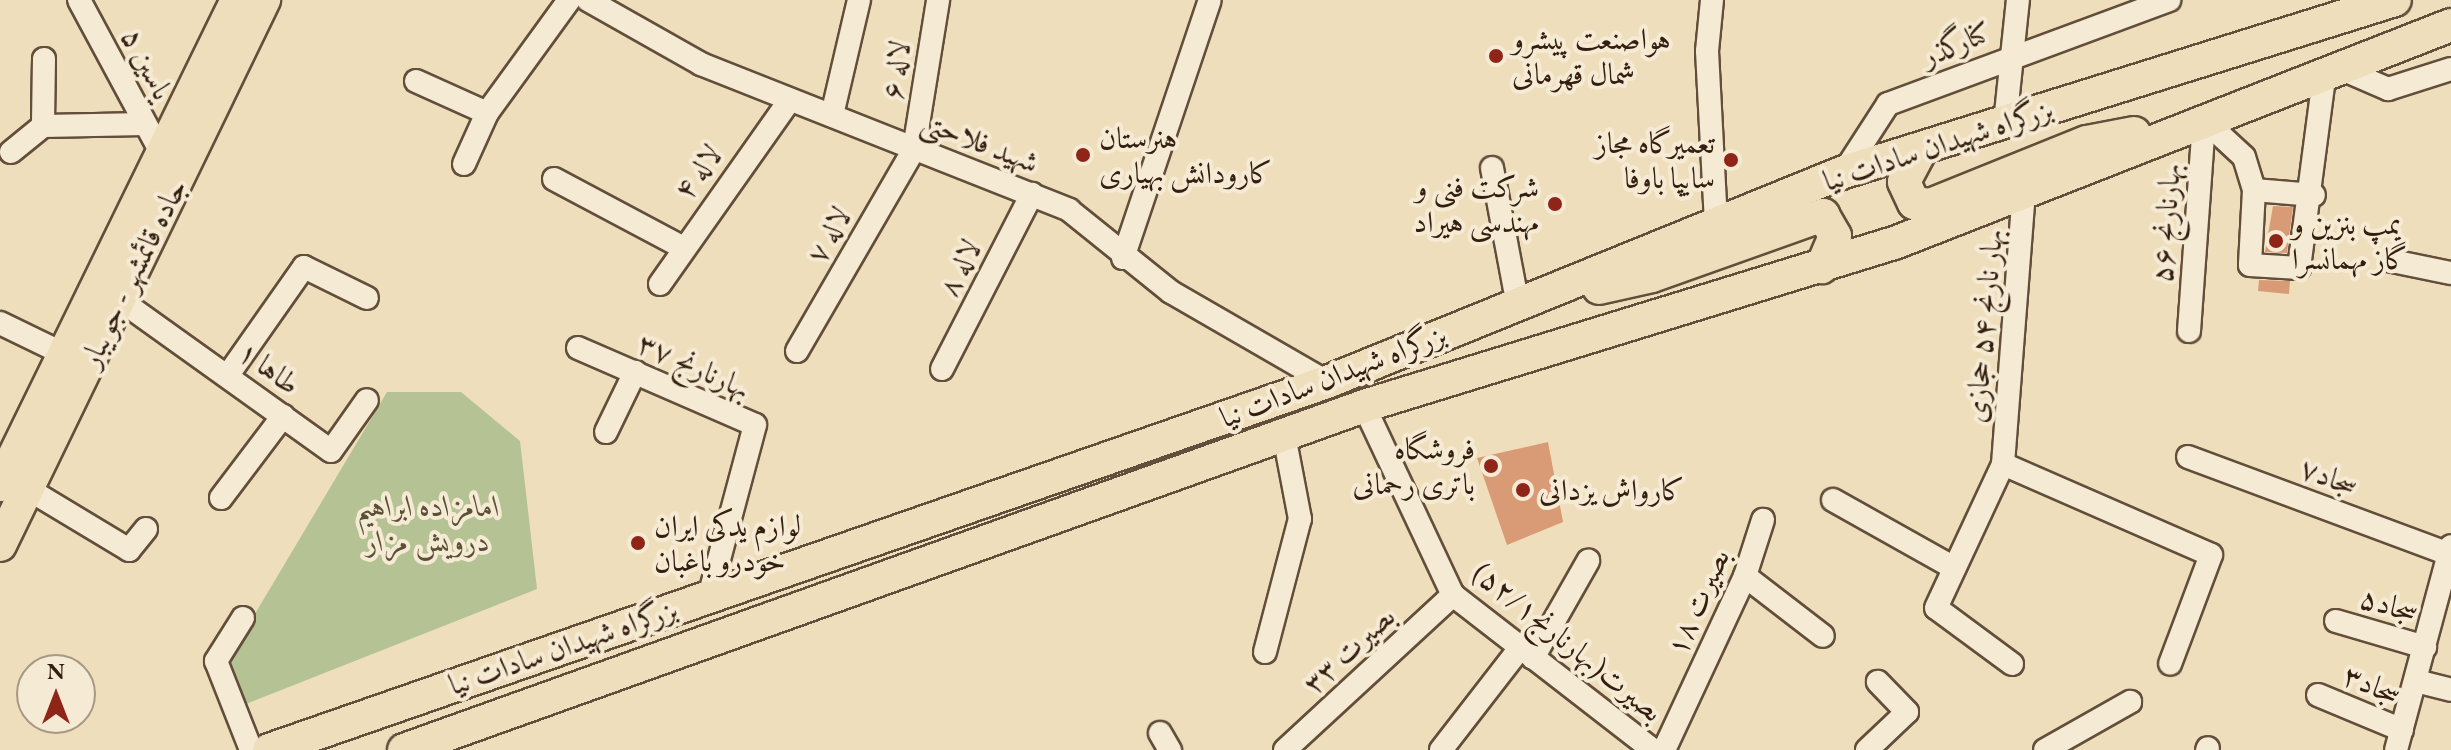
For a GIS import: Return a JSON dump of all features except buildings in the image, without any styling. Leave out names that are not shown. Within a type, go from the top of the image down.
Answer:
[{"type":"highway","points":[[14,487],[66,355],[237,0]]},
{"type":"highway","name":"جاده قائمشهر - جویبار","points":[[0,545],[14,487],[120,300],[264,0]]},
{"type":"highway","name":"بزرگراه شهیدان سادات نیا","points":[[269,750],[1327,382],[1844,172],[2395,0]]},
{"type":"highway","name":"بزرگراه شهیدان سادات نیا","points":[[404,750],[1364,406],[1822,267],[2024,193],[2331,69],[2451,25]]},
{"type":"highway","points":[[1922,148],[1904,182],[1914,203],[1930,205],[2087,142],[2204,120]]},
{"type":"highway","points":[[1518,305],[1652,276],[1806,216],[1823,215],[1834,225],[1822,267]]},
{"type":"street","name":"یاسین ۵","points":[[79,0],[163,156]]},
{"type":"street","points":[[464,164],[487,113],[569,0]]},
{"type":"street","name":"شهید فلاحتی","points":[[588,0],[620,9],[701,64],[1069,210],[1123,258],[1327,382]]},
{"type":"street","points":[[832,115],[859,0]]},
{"type":"street","name":"لاله ۶","points":[[914,149],[938,0]]},
{"type":"street","points":[[1123,258],[1210,0]]},
{"type":"street","points":[[1712,0],[1707,51],[1716,224]]},
{"type":"street","points":[[2005,123],[2018,0]]},
{"type":"street","name":"کنارگذر","points":[[1844,172],[1888,104],[2012,54],[2169,0]]},
{"type":"street","points":[[43,126],[44,59]]},
{"type":"street","points":[[2204,120],[2244,157],[2254,190],[2250,265],[2299,268],[2314,195],[2331,69],[2388,89],[2451,69]]},
{"type":"street","points":[[416,81],[487,113]]},
{"type":"street","name":"لاله ۴","points":[[660,284],[680,246],[790,100]]},
{"type":"street","name":"بهارنارنج ۵۶","points":[[2189,331],[2204,120]]},
{"type":"street","points":[[11,152],[43,126],[145,124]]},
{"type":"street","name":"لاله ۷","points":[[797,351],[914,149]]},
{"type":"street","points":[[1492,168],[1518,305]]},
{"type":"street","points":[[554,179],[680,246]]},
{"type":"street","points":[[2254,190],[2314,195]]},
{"type":"street","name":"بهار نارنج ۵۴ حجازی","points":[[2003,464],[2024,193]]},
{"type":"street","name":"لاله ۸","points":[[942,369],[1032,194]]},
{"type":"street","points":[[2392,261],[2451,273]]},
{"type":"street","points":[[228,375],[301,274],[313,268],[367,298]]},
{"type":"street","name":"طاها ۱","points":[[120,300],[331,451],[367,400]]},
{"type":"street","points":[[0,323],[66,355]]},
{"type":"street","name":"بهارنارنج ۳۷","points":[[578,348],[755,425],[709,597]]},
{"type":"street","points":[[606,432],[635,372]]},
{"type":"street","name":"بصیرت(بهارنارنج۵۲/۱)","points":[[1364,406],[1453,595],[1653,750]]},
{"type":"street","points":[[221,498],[283,416]]},
{"type":"street","points":[[1265,652],[1300,519],[1284,435]]},
{"type":"street","name":"سجاد۷","points":[[2188,457],[2450,550]]},
{"type":"street","points":[[2012,664],[1936,608],[2003,464],[2211,555],[2170,664]]},
{"type":"street","points":[[14,487],[129,550],[146,529]]},
{"type":"street","points":[[1833,500],[1954,568]]},
{"type":"street","name":"بصیرت ۱۸","points":[[1664,750],[1745,576],[1763,520]]},
{"type":"street","points":[[2399,740],[2450,550]]},
{"type":"street","points":[[1441,750],[1527,653],[1588,561]]},
{"type":"street","points":[[1745,576],[1823,636]]},
{"type":"street","name":"بصیرت ۳۳","points":[[1287,749],[1453,595]]},
{"type":"street","points":[[243,618],[216,661],[251,750]]},
{"type":"street","name":"سجاد۵","points":[[2336,621],[2425,647]]},
{"type":"street","points":[[2416,681],[2451,690]]},
{"type":"street","points":[[1867,750],[1907,712],[1878,682]]},
{"type":"street","name":"سجاد۳","points":[[2318,695],[2399,740]]},
{"type":"street","points":[[2045,750],[2130,702]]},
{"type":"green space","name":"امامزاده ابراهیم درویش مزار","points":[[387,392],[461,392],[520,441],[537,589],[241,706],[227,661]]},
{"type":"place","name":"هواصنعت پیشرو شمال قهرمانی","points":[[1496,56]]},
{"type":"place","name":"هنرستان کارودانش بهیاری","points":[[1083,155]]},
{"type":"place","name":"تعمیرگاه مجاز سایپا باوفا","points":[[1731,160]]},
{"type":"place","name":"شرکت فنی و مهندسی هیراد","points":[[1555,204]]},
{"type":"place","name":"پمپ بنزین و گاز مهمانسرا","points":[[2276,241]]},
{"type":"place","name":"فروشگاه باتری رحمانی","points":[[1491,466]]},
{"type":"place","name":"کارواش یزدانی","points":[[1523,490]]},
{"type":"place","name":"لوازم یدکی ایران خودرو باغبان","points":[[638,543]]}]
